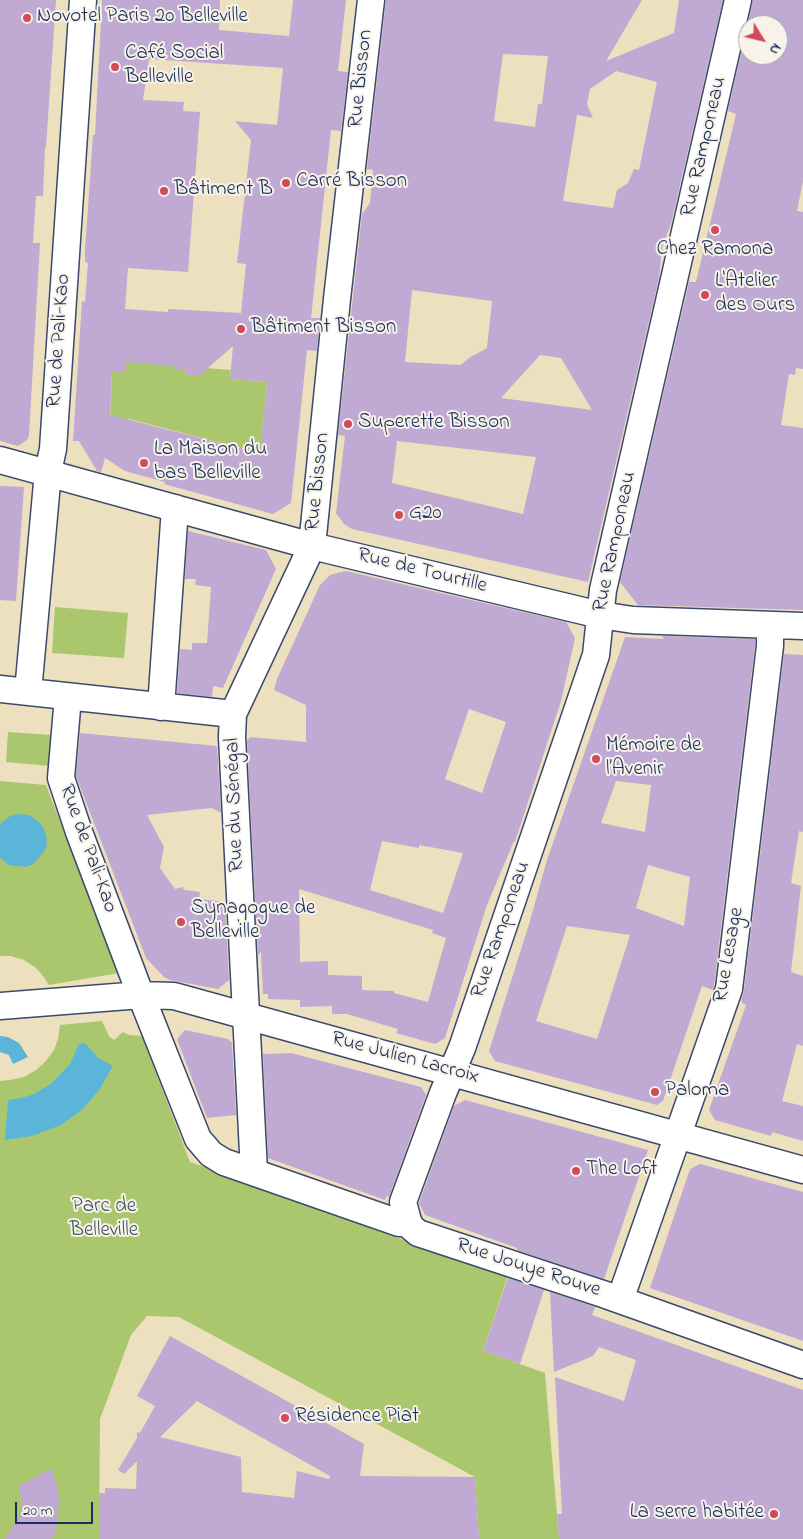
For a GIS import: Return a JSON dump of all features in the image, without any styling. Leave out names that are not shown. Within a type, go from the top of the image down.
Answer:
[{"type":"street","name":"Rue de Pali-Kao","points":[[29,681],[48,472],[53,440],[83,0]]},
{"type":"street","name":"Rue Bisson","points":[[233,714],[312,546],[337,299],[371,0]]},
{"type":"street","name":"Rue Ramponeau","points":[[452,1072],[465,1039],[596,655],[602,590],[738,0]]},
{"type":"street","name":"Rue de Tourtille","points":[[0,460],[312,546],[600,615],[633,620],[803,626]]},
{"type":"street","points":[[161,707],[175,508]]},
{"type":"street","name":"Rue Lesage","points":[[620,1300],[729,989],[770,646],[770,625]]},
{"type":"street","points":[[0,689],[233,714]]},
{"type":"street","name":"Rue de Pali-Kao","points":[[68,697],[61,778],[79,832],[141,996],[198,1139],[211,1154],[224,1162],[254,1172]]},
{"type":"street","name":"Rue du Sénégal","points":[[233,714],[232,737],[254,1172]]},
{"type":"street","name":"Rue Julien Lacroix","points":[[0,1006],[141,996],[174,996],[803,1170]]},
{"type":"street","points":[[254,1172],[399,1223],[408,1221],[403,1202],[452,1072]]},
{"type":"street","name":"Rue Jouye Rouve","points":[[408,1221],[411,1227],[418,1233],[620,1300],[803,1365]]},
{"type":"green space","points":[[125,361],[174,366],[174,369],[183,369],[190,376],[199,376],[206,368],[231,370],[230,379],[267,382],[262,435],[264,454],[129,419],[110,424],[112,372],[125,372]]},
{"type":"green space","points":[[55,607],[128,613],[124,658],[52,653]]},
{"type":"green space","points":[[8,732],[52,735],[50,766],[6,762]]},
{"type":"green space","points":[[0,781],[46,785],[119,973],[49,985],[36,968],[24,960],[11,956],[0,956]]},
{"type":"green space","name":"Parc de Belleville","points":[[102,1021],[109,1036],[114,1040],[123,1032],[129,1035],[142,1036],[190,1162],[324,1207],[375,1230],[508,1276],[483,1351],[545,1373],[559,1539],[479,1539],[475,1477],[179,1317],[147,1316],[131,1335],[100,1419],[99,1539],[0,1539],[0,1081],[24,1077],[45,1062],[54,1050],[60,1025]]},
{"type":"water","points":[[19,814],[29,815],[37,820],[43,827],[46,835],[47,844],[44,852],[33,864],[26,867],[9,865],[0,858],[0,824],[10,816]]},
{"type":"water","points":[[0,1036],[8,1037],[19,1043],[28,1057],[13,1064],[9,1055],[0,1052]]},
{"type":"water","points":[[85,1043],[98,1058],[113,1066],[99,1090],[83,1109],[61,1125],[32,1136],[5,1140],[8,1100],[34,1094],[52,1083],[70,1064],[79,1044]]},
{"type":"building","points":[[0,0],[56,0],[43,196],[36,196],[33,243],[40,243],[29,435],[27,440],[18,446],[0,441]]},
{"type":"building","points":[[102,0],[220,0],[219,30],[289,36],[293,0],[346,0],[338,71],[348,72],[341,131],[331,130],[311,318],[320,318],[317,351],[307,350],[291,503],[273,514],[164,484],[165,482],[125,471],[105,458],[101,472],[97,471],[79,441],[73,441],[82,301],[85,302],[88,263],[85,262],[85,250],[93,135],[95,135]],"holes":[[[149,59],[283,68],[277,125],[235,121],[251,140],[237,263],[246,264],[241,313],[168,309],[168,312],[125,309],[128,268],[188,272],[200,112],[183,111],[184,102],[143,100]],[[233,346],[230,379],[267,382],[260,453],[110,415],[112,372],[125,372],[125,362],[174,366],[174,369],[183,369],[190,376],[199,376]]]},
{"type":"building","points":[[386,0],[642,0],[606,61],[674,33],[679,0],[723,0],[671,224],[662,247],[659,278],[588,582],[352,529],[344,524],[336,513],[345,436],[338,435],[362,214],[370,203],[373,170],[367,169]],"holes":[[[503,54],[548,56],[542,104],[538,104],[535,127],[494,121]],[[616,71],[657,82],[639,170],[634,169],[628,183],[617,190],[613,208],[563,201],[577,115],[593,118],[587,104],[590,89]],[[412,290],[492,301],[487,348],[461,365],[405,362]],[[540,355],[561,358],[592,410],[501,398]],[[397,441],[536,457],[523,514],[392,483]]]},
{"type":"building","points":[[753,0],[803,0],[803,181],[797,211],[803,212],[803,369],[796,368],[795,375],[789,374],[781,425],[803,428],[803,610],[638,605],[620,582],[689,282],[696,282],[736,114],[728,111],[738,65],[788,65],[788,15],[750,15]]},
{"type":"building","points":[[0,486],[24,487],[16,601],[0,600]]},
{"type":"building","points":[[188,531],[266,550],[276,569],[223,688],[213,686],[212,697],[177,693],[180,649],[192,650],[192,643],[207,643],[211,587],[195,585],[196,579],[185,579]]},
{"type":"building","points":[[346,571],[566,622],[575,638],[561,701],[515,842],[487,905],[445,1038],[435,1044],[396,1033],[398,1029],[347,1014],[332,1014],[332,1006],[300,1007],[300,1000],[268,999],[268,994],[263,994],[261,952],[258,955],[247,741],[250,737],[306,742],[306,705],[274,690],[277,679],[320,585],[330,575]],"holes":[[[469,709],[506,722],[482,793],[445,779]],[[382,841],[419,848],[419,845],[463,853],[443,913],[370,890]],[[299,889],[433,930],[432,933],[446,938],[428,1002],[394,993],[394,991],[362,990],[362,976],[328,975],[328,961],[300,962]]]},
{"type":"building","points":[[662,636],[755,639],[755,645],[714,986],[713,990],[702,986],[663,1101],[657,1105],[495,1061],[489,1051],[547,860],[625,637],[664,639]],"holes":[[[616,781],[651,785],[645,832],[601,823]],[[648,865],[690,877],[684,926],[636,908]],[[567,926],[630,935],[597,1039],[536,1021]]]},
{"type":"building","points":[[784,654],[803,655],[803,832],[799,831],[791,883],[801,886],[791,972],[803,976],[803,1046],[797,1044],[782,1101],[803,1106],[803,1141],[772,1132],[771,1136],[715,1120],[709,1110],[746,1005],[741,1001],[744,991]]},
{"type":"building","points":[[80,733],[217,746],[221,813],[212,808],[147,815],[164,847],[160,868],[175,889],[183,887],[184,890],[200,892],[199,899],[225,902],[229,980],[218,989],[170,980],[164,977],[146,958],[76,776]]},
{"type":"building","points":[[185,1030],[228,1039],[232,1043],[236,1115],[207,1118],[177,1039]]},
{"type":"building","points":[[291,1053],[421,1087],[426,1095],[389,1197],[386,1196],[385,1200],[268,1158],[263,1054]]},
{"type":"building","points":[[465,1100],[648,1150],[604,1279],[517,1250],[517,1248],[425,1215],[419,1203],[454,1106]]},
{"type":"building","points":[[700,1164],[803,1192],[803,1341],[650,1288],[690,1169]]},
{"type":"building","points":[[508,1278],[544,1290],[520,1364],[483,1351]]},
{"type":"building","points":[[550,1292],[595,1307],[592,1315],[803,1390],[803,1539],[559,1539],[557,1514],[562,1514],[555,1377],[624,1401],[636,1360],[599,1347],[593,1356],[554,1372]]},
{"type":"building","points":[[170,1336],[364,1444],[360,1476],[475,1477],[479,1539],[99,1539],[99,1493],[105,1493],[105,1488],[136,1489],[137,1461],[124,1474],[118,1470],[137,1438],[137,1432],[140,1433],[155,1406],[137,1396]],"holes":[[[197,1401],[330,1476],[329,1479],[297,1471],[294,1498],[242,1492],[241,1457],[160,1437]]]},
{"type":"building","points":[[51,1469],[58,1488],[59,1502],[56,1533],[52,1539],[5,1539],[22,1510],[18,1486]]},
{"type":"place","name":"Novotel Paris 20 Belleville","points":[[27,18]]},
{"type":"place","name":"Café Social Belleville","points":[[115,67]]},
{"type":"place","name":"Carré Bisson","points":[[286,183]]},
{"type":"place","name":"Bâtiment B","points":[[164,191]]},
{"type":"place","name":"Chez Ramona","points":[[715,230]]},
{"type":"place","name":"L'Atelier des Ours","points":[[705,295]]},
{"type":"place","name":"Bâtiment Bisson","points":[[241,329]]},
{"type":"place","name":"Superette Bisson","points":[[348,424]]},
{"type":"place","name":"La Maison du bas Belleville","points":[[144,463]]},
{"type":"place","name":"G20","points":[[399,515]]},
{"type":"place","name":"Mémoire de l’Avenir","points":[[596,759]]},
{"type":"place","name":"Synagogue de Belleville","points":[[181,922]]},
{"type":"place","name":"Paloma","points":[[655,1092]]},
{"type":"place","name":"The Loft","points":[[576,1171]]},
{"type":"place","name":"Résidence Piat","points":[[285,1418]]},
{"type":"place","name":"La serre habitée","points":[[774,1514]]}]
